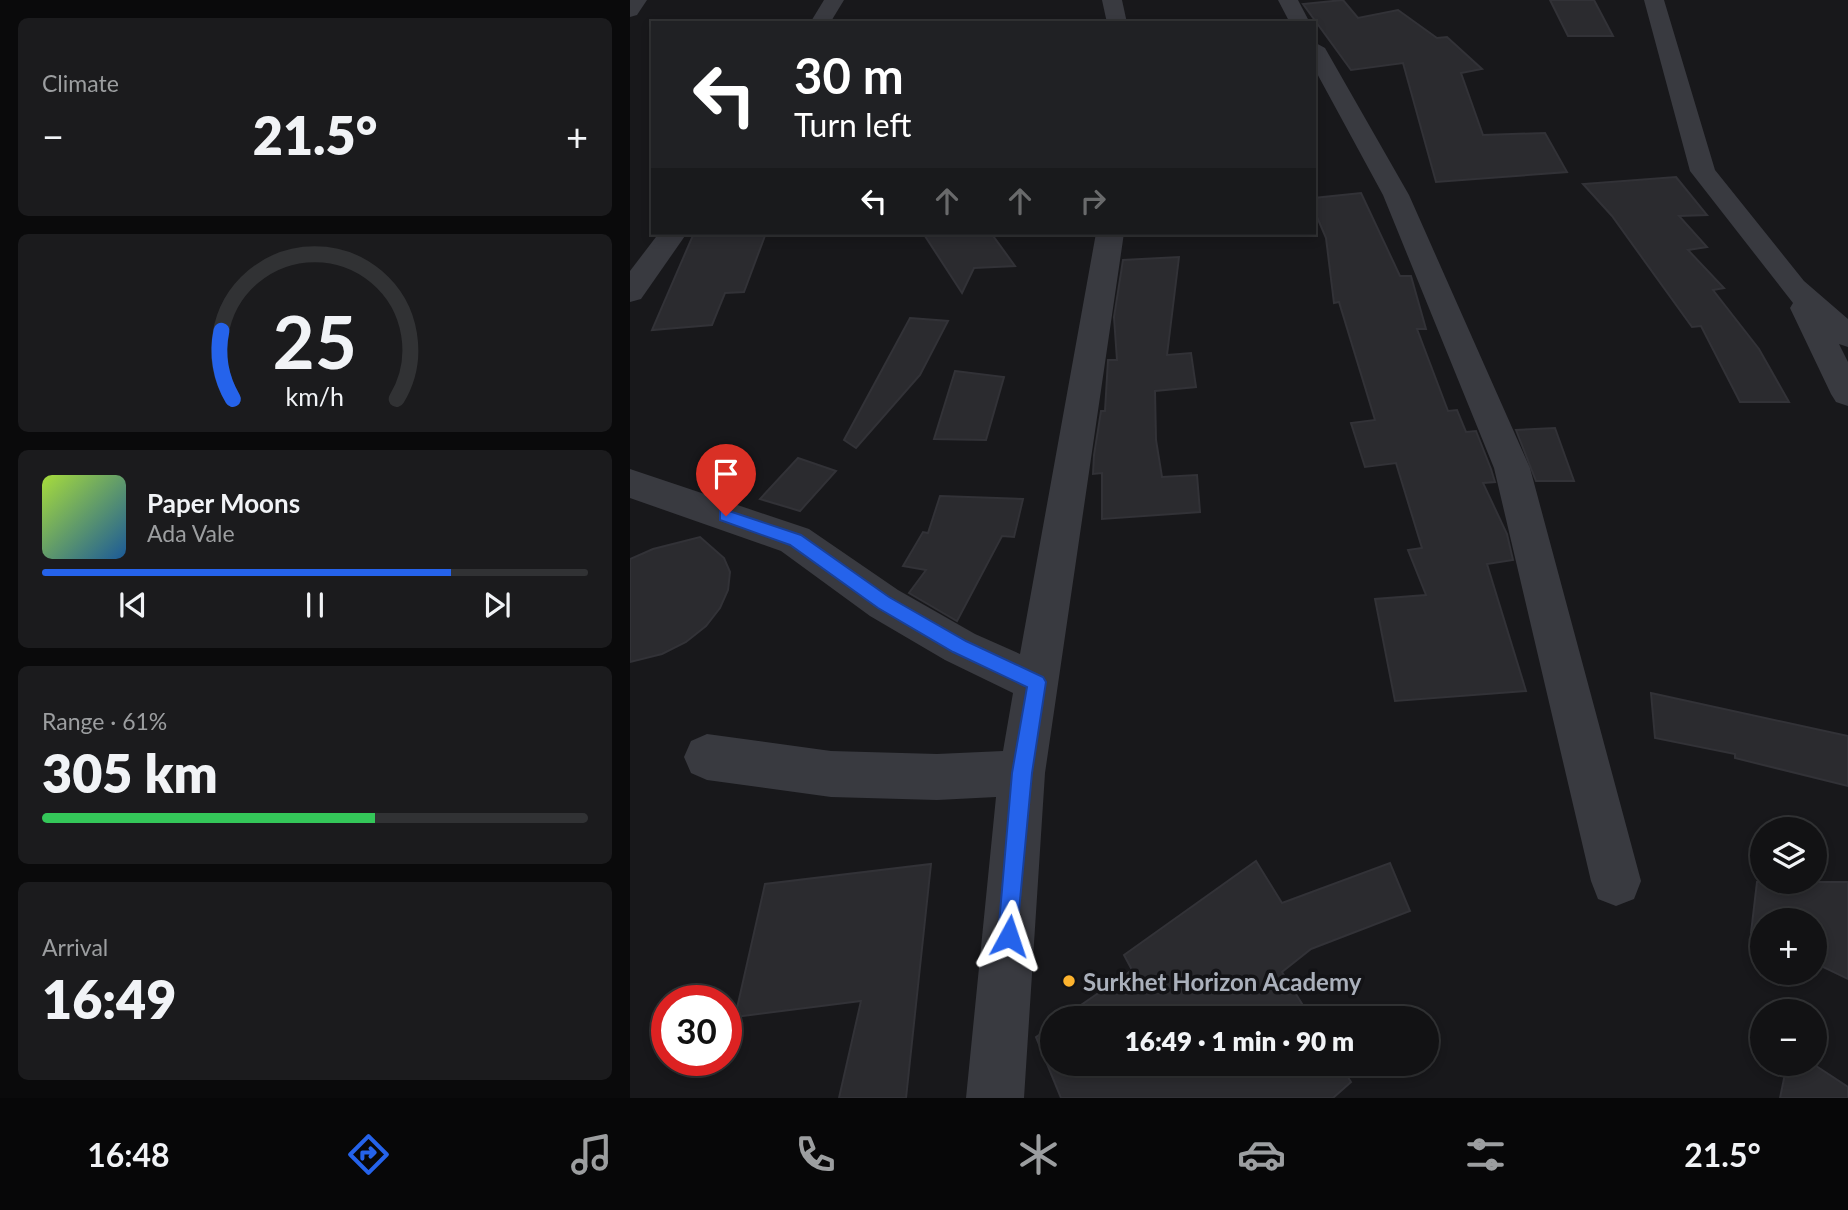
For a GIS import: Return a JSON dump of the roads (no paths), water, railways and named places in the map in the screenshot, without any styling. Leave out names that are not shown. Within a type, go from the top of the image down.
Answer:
[{"type":"street","points":[[630,11],[637,0]]},
{"type":"street","points":[[821,21],[834,0]]},
{"type":"street","points":[[1112,0],[1117,21]]},
{"type":"street","points":[[1288,0],[1299,21]]},
{"type":"street","points":[[1654,0],[1703,171],[1794,288],[1848,336]]},
{"type":"street","points":[[1316,52],[1396,195],[1512,468],[1616,881]]},
{"type":"street","points":[[630,292],[672,235]]},
{"type":"street","points":[[995,1098],[1022,773],[1110,235]]},
{"type":"street","points":[[1794,288],[1848,394]]},
{"type":"street","points":[[630,482],[682,504],[747,522],[795,540],[884,603],[960,646],[1037,682]]},
{"type":"street","points":[[707,757],[831,775],[937,777],[1022,773]]},
{"type":"place","name":"Surkhet Horizon Academy","points":[[1069,981]]}]
